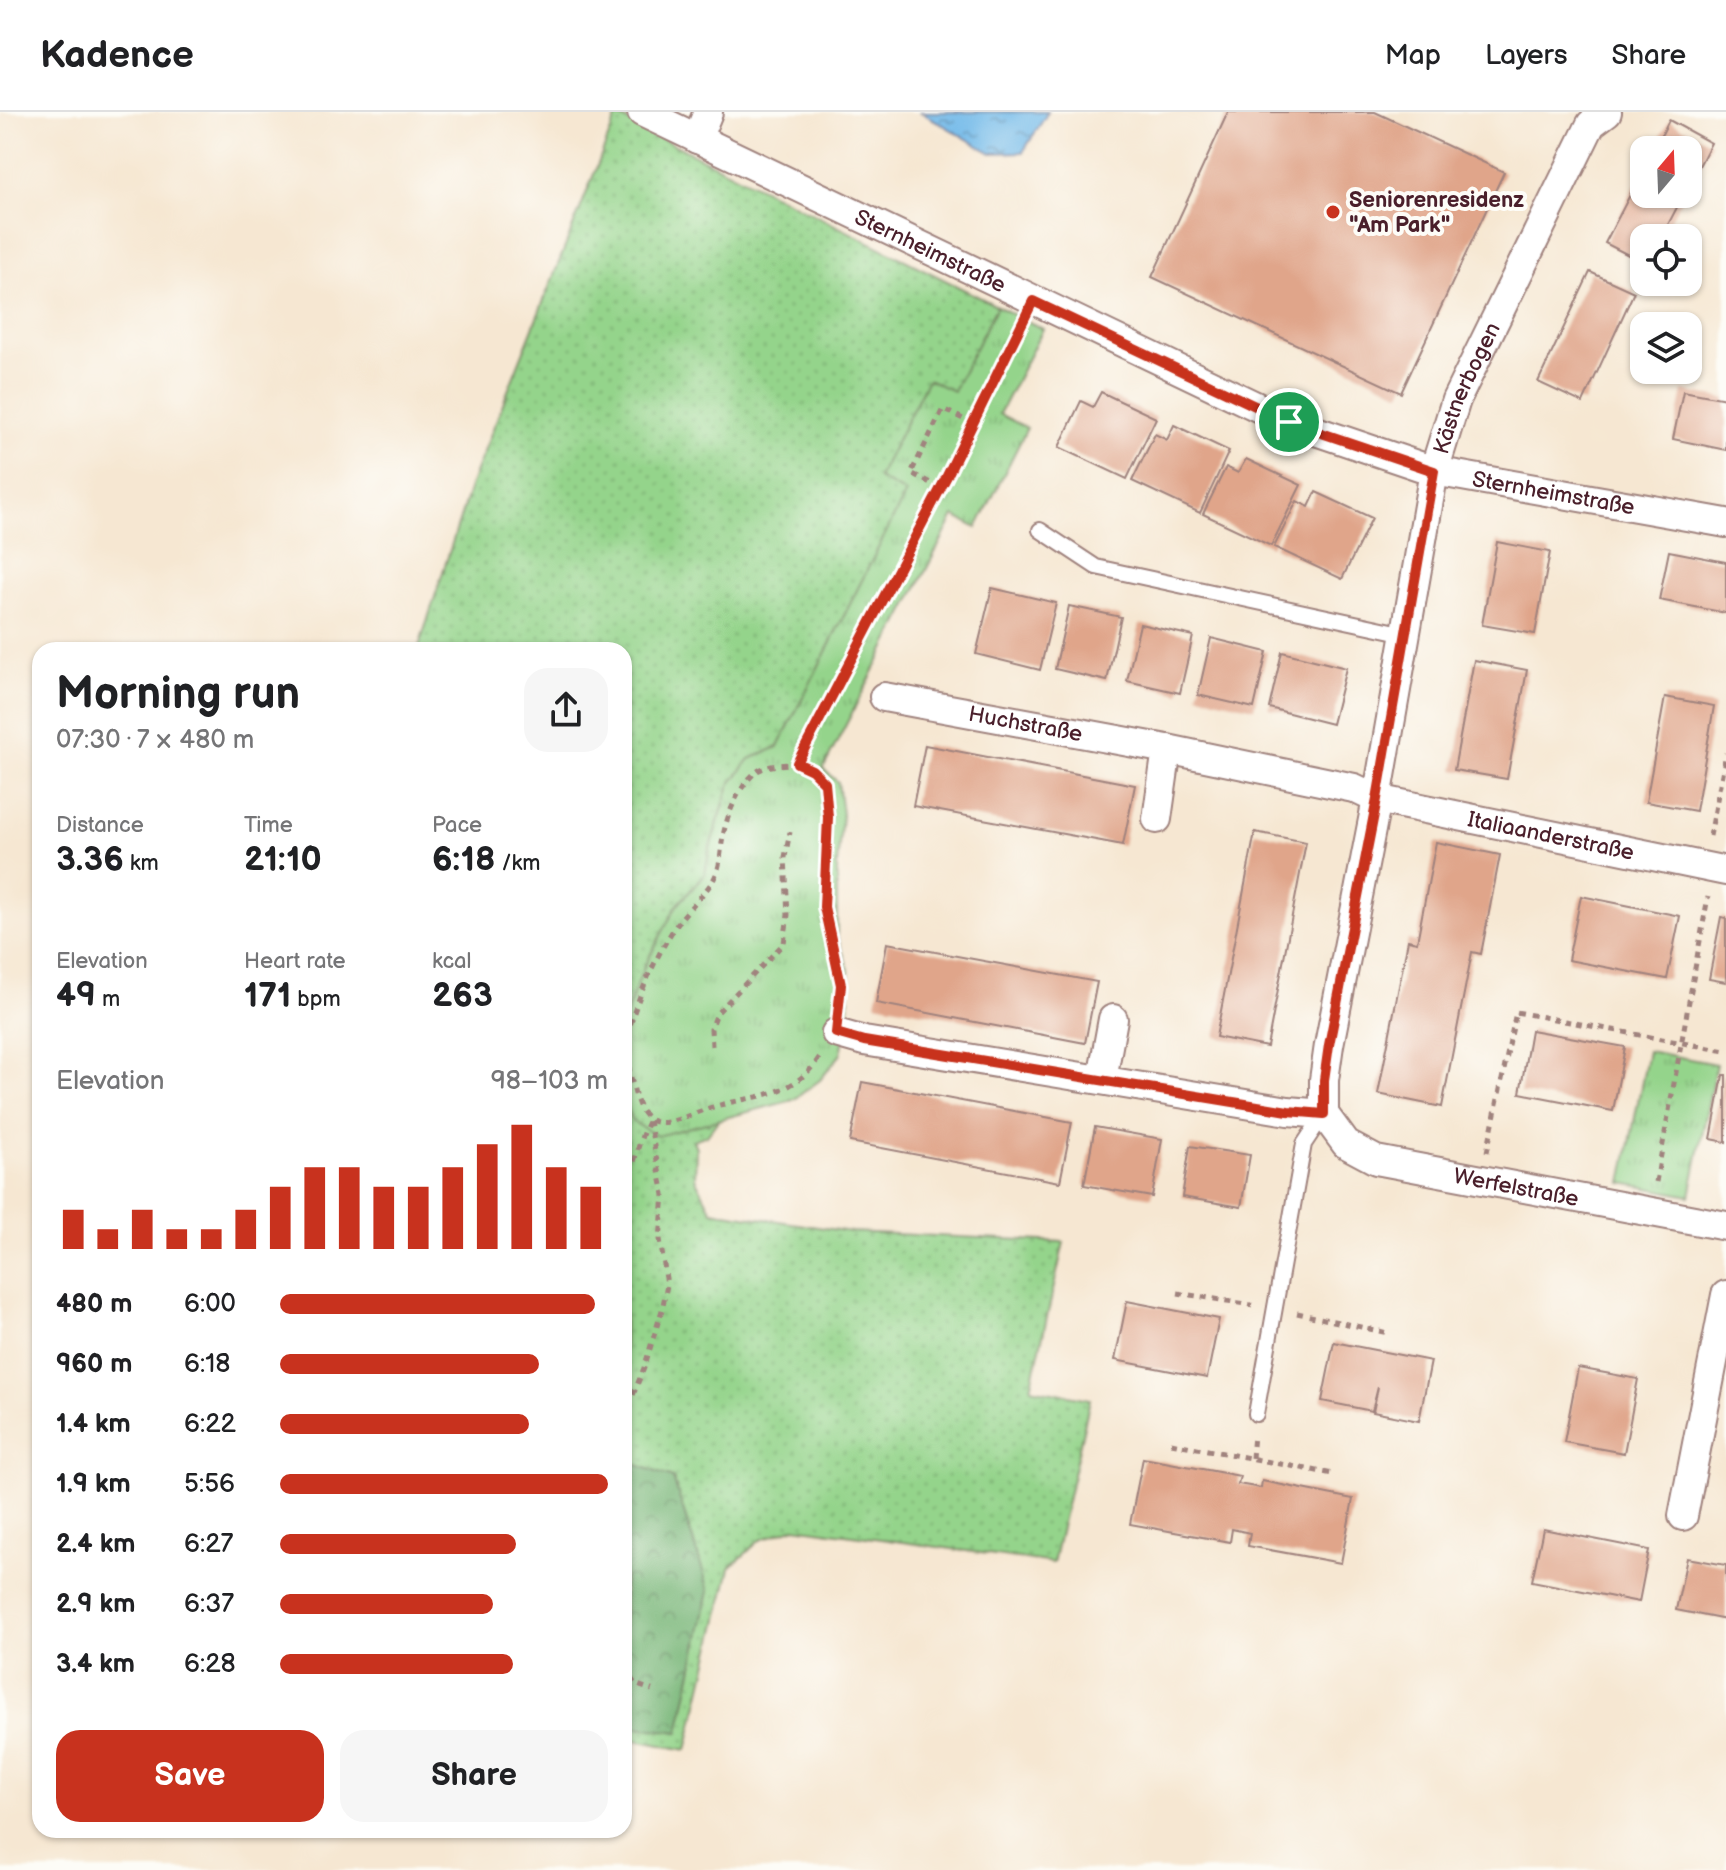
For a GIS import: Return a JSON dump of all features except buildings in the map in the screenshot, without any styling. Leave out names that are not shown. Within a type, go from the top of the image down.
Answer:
[{"type":"street","name":"Sternheimstraße","points":[[642,112],[1289,422],[1434,471],[1726,523]]},
{"type":"street","points":[[697,139],[708,112]]},
{"type":"street","name":"Kästnerbogen","points":[[1324,1114],[1324,1080],[1329,1045],[1377,799],[1434,471],[1456,400],[1591,124],[1607,112]]},
{"type":"street","name":"Huchstraße","points":[[884,697],[1167,749],[1354,788],[1377,799]]},
{"type":"street","points":[[1157,819],[1167,749]]},
{"type":"street","name":"Italiaanderstraße","points":[[1377,799],[1715,868]]},
{"type":"street","points":[[1102,1079],[1113,1019]]},
{"type":"street","points":[[836,1033],[879,1043],[1288,1111],[1324,1114]]},
{"type":"street","name":"Werfelstraße","points":[[1324,1114],[1346,1144],[1376,1160],[1726,1226]]},
{"type":"street","points":[[1683,1516],[1726,1295]]},
{"type":"lane","points":[[1040,530],[1096,567],[1406,634]]},
{"type":"lane","points":[[1256,1414],[1304,1144],[1324,1114]]},
{"type":"path","points":[[797,763],[941,488],[1033,301]]},
{"type":"path","points":[[941,488],[911,473],[943,409],[973,424]]},
{"type":"path","points":[[1651,1212],[1715,868],[1726,753]]},
{"type":"path","points":[[632,1023],[651,971],[678,922],[717,873],[723,833],[742,789],[757,771],[774,765],[797,763],[812,770],[825,783],[828,817],[824,907],[841,985],[836,1033],[812,1069],[787,1090],[661,1123],[649,1121]]},
{"type":"path","points":[[712,1046],[711,1029],[717,1013],[784,943],[788,915],[785,857],[790,832]]},
{"type":"path","points":[[1481,1181],[1516,1012],[1726,1051]]},
{"type":"path","points":[[632,1084],[638,1110],[649,1121],[664,1195],[660,1239],[667,1285],[644,1368],[632,1397]]},
{"type":"path","points":[[632,1167],[639,1138],[649,1121]]},
{"type":"path","points":[[1178,1293],[1275,1308],[1388,1333]]},
{"type":"path","points":[[1171,1443],[1333,1474]]},
{"type":"path","points":[[632,1680],[635,1684],[652,1690]]},
{"type":"green space","points":[[617,116],[997,306],[953,392],[928,379],[878,478],[907,492],[778,747],[750,759],[730,785],[710,847],[705,874],[676,907],[644,967],[632,998],[632,642],[421,642],[471,484]]},
{"type":"green space","points":[[997,306],[1043,329],[999,414],[1027,428],[977,528],[954,516],[823,769],[838,782],[842,815],[837,865],[837,936],[849,970],[849,1012],[841,1054],[820,1080],[793,1100],[657,1136],[632,1121],[632,998],[644,967],[676,907],[705,874],[730,785],[750,759],[778,747],[906,493],[878,478],[928,379],[953,391]]},
{"type":"green space","points":[[1648,1051],[1716,1064],[1690,1196],[1622,1183]]},
{"type":"green space","points":[[719,1119],[707,1135],[693,1140],[696,1148],[695,1178],[712,1211],[851,1232],[1064,1242],[1031,1388],[1090,1399],[1053,1563],[795,1527],[760,1540],[730,1568],[687,1750],[632,1740],[632,1121],[656,1135]]},
{"type":"green space","points":[[632,1463],[673,1478],[709,1590],[679,1732],[632,1727]]},
{"type":"water","points":[[921,112],[1048,112],[1023,152],[991,153]]},
{"type":"place","name":"Seniorenresidenz \"Am Park\"","points":[[1333,212]]},
{"type":"route","points":[[1033,301],[1289,422],[1434,471],[1377,799],[1329,1045],[1324,1080],[1324,1114],[1288,1111],[864,1041],[836,1033],[841,985],[824,907],[828,817],[825,783],[812,770],[797,763],[946,478],[1033,301]]}]
